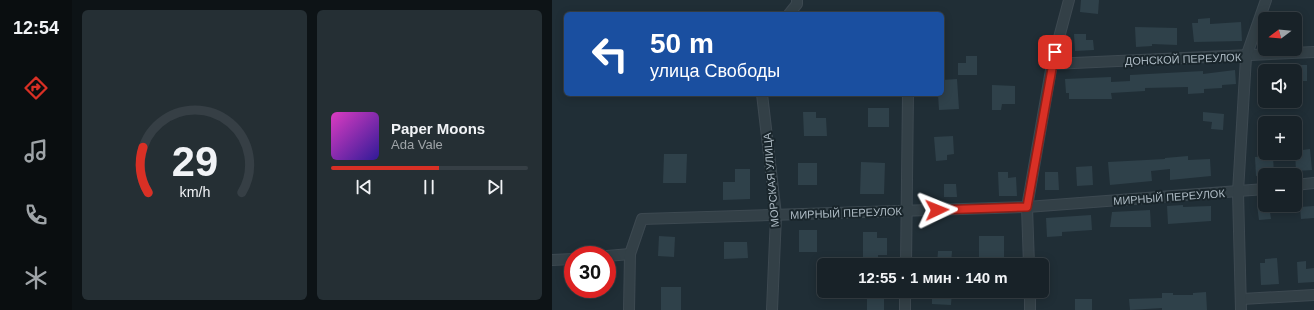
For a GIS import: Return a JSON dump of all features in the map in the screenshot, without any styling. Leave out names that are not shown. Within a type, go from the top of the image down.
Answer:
[{"type":"street","points":[[791,12],[797,4],[797,0]]},
{"type":"street","points":[[1029,258],[1027,207],[1052,64],[1069,0]]},
{"type":"street","points":[[1241,310],[1242,298],[1238,192],[1246,57],[1266,0]]},
{"type":"street","name":"ДОНСКОЙ ПЕРЕУЛОК","points":[[1052,64],[1246,57],[1314,52]]},
{"type":"street","name":"МОРСКАЯ УЛИЦА","points":[[762,96],[776,215],[772,310]]},
{"type":"street","points":[[906,258],[908,211],[908,96]]},
{"type":"street","points":[[1302,184],[1314,183]]},
{"type":"street","name":"МИРНЫЙ ПЕРЕУЛОК","points":[[630,254],[642,219],[1027,207],[1258,190]]},
{"type":"street","points":[[616,255],[630,254],[629,310]]},
{"type":"street","points":[[552,260],[564,259]]},
{"type":"street","points":[[1242,298],[1314,296]]},
{"type":"street","points":[[905,310],[906,298]]},
{"type":"street","points":[[1030,298],[1030,310]]},
{"type":"building","points":[[1081,0],[1099,0],[1098,14],[1080,12]]},
{"type":"building","points":[[1210,18],[1210,24],[1241,22],[1242,41],[1194,42],[1192,23],[1198,23],[1198,19]]},
{"type":"building","points":[[1135,27],[1177,28],[1177,45],[1152,44],[1152,46],[1136,47]]},
{"type":"building","points":[[1074,34],[1086,34],[1086,40],[1093,40],[1094,50],[1075,51]]},
{"type":"building","points":[[966,56],[977,56],[977,75],[958,75],[958,63],[966,63]]},
{"type":"building","points":[[1302,65],[1307,65],[1307,81],[1302,81]]},
{"type":"building","points":[[1235,70],[1236,84],[1222,85],[1222,88],[1204,89],[1204,93],[1188,94],[1188,87],[1145,88],[1145,91],[1111,93],[1112,99],[1069,99],[1069,93],[1066,93],[1065,79],[1111,77],[1111,82],[1130,81],[1130,75],[1203,71],[1203,74]]},
{"type":"building","points":[[957,79],[959,109],[939,110],[938,96],[944,96],[944,80]]},
{"type":"building","points":[[992,85],[1015,86],[1015,104],[1002,104],[1001,110],[992,110]]},
{"type":"building","points":[[868,108],[889,108],[889,127],[868,127]]},
{"type":"building","points":[[803,112],[816,112],[816,118],[826,118],[827,136],[804,136]]},
{"type":"building","points":[[1203,112],[1224,114],[1223,130],[1211,129],[1212,122],[1203,121]]},
{"type":"building","points":[[953,136],[954,154],[947,155],[947,160],[936,161],[934,137]]},
{"type":"building","points":[[1310,149],[1312,170],[1302,171],[1302,168],[1296,168],[1295,160],[1302,160],[1302,150]]},
{"type":"building","points":[[664,154],[687,154],[686,183],[663,183]]},
{"type":"building","points":[[1188,156],[1188,160],[1210,159],[1211,176],[1170,180],[1170,169],[1151,171],[1152,181],[1110,185],[1108,162],[1165,159]]},
{"type":"building","points":[[1255,157],[1258,157],[1258,160],[1273,160],[1274,168],[1258,168],[1258,176],[1256,176]]},
{"type":"building","points":[[861,162],[885,163],[884,194],[860,194]]},
{"type":"building","points":[[798,163],[817,163],[817,185],[798,185]]},
{"type":"building","points":[[1092,166],[1093,185],[1077,186],[1076,167]]},
{"type":"building","points":[[735,169],[750,169],[750,199],[723,200],[723,182],[735,182]]},
{"type":"building","points":[[998,172],[1008,172],[1008,178],[1016,177],[1017,196],[999,196]]},
{"type":"building","points":[[1045,172],[1058,172],[1059,190],[1045,190]]},
{"type":"building","points":[[944,184],[956,184],[957,197],[944,197]]},
{"type":"building","points":[[1183,205],[1183,207],[1211,206],[1211,221],[1168,224],[1167,206]]},
{"type":"building","points":[[1257,205],[1258,212],[1270,212],[1271,219],[1259,220]]},
{"type":"building","points":[[1314,206],[1314,218],[1301,219],[1302,207]]},
{"type":"building","points":[[1150,210],[1151,227],[1110,227],[1112,212]]},
{"type":"building","points":[[1091,215],[1092,230],[1062,232],[1062,236],[1047,237],[1046,218]]},
{"type":"building","points":[[799,230],[817,230],[817,252],[799,252]]},
{"type":"building","points":[[863,232],[877,232],[877,238],[887,238],[887,255],[878,255],[878,258],[863,258]]},
{"type":"building","points":[[659,236],[675,237],[674,257],[658,256]]},
{"type":"building","points":[[979,236],[1004,236],[1004,258],[979,258]]},
{"type":"building","points":[[724,242],[747,242],[748,258],[724,259]]},
{"type":"building","points":[[938,251],[952,251],[952,258],[938,258]]},
{"type":"building","points":[[1277,258],[1279,284],[1261,285],[1260,263],[1265,263],[1265,259]]},
{"type":"building","points":[[1306,261],[1306,269],[1314,268],[1314,282],[1298,283],[1297,262]]},
{"type":"building","points":[[661,287],[681,287],[681,310],[661,310]]},
{"type":"building","points":[[1206,292],[1207,310],[1162,310],[1162,308],[1130,310],[1129,299],[1162,298],[1162,293],[1173,293],[1173,295],[1193,295],[1193,293]]},
{"type":"building","points":[[867,298],[884,298],[884,310],[867,310]]},
{"type":"building","points":[[932,298],[952,298],[951,305],[932,304]]},
{"type":"building","points":[[1075,299],[1092,299],[1092,310],[1075,310]]},
{"type":"route","points":[[937,210],[1027,207],[1055,52]]}]
